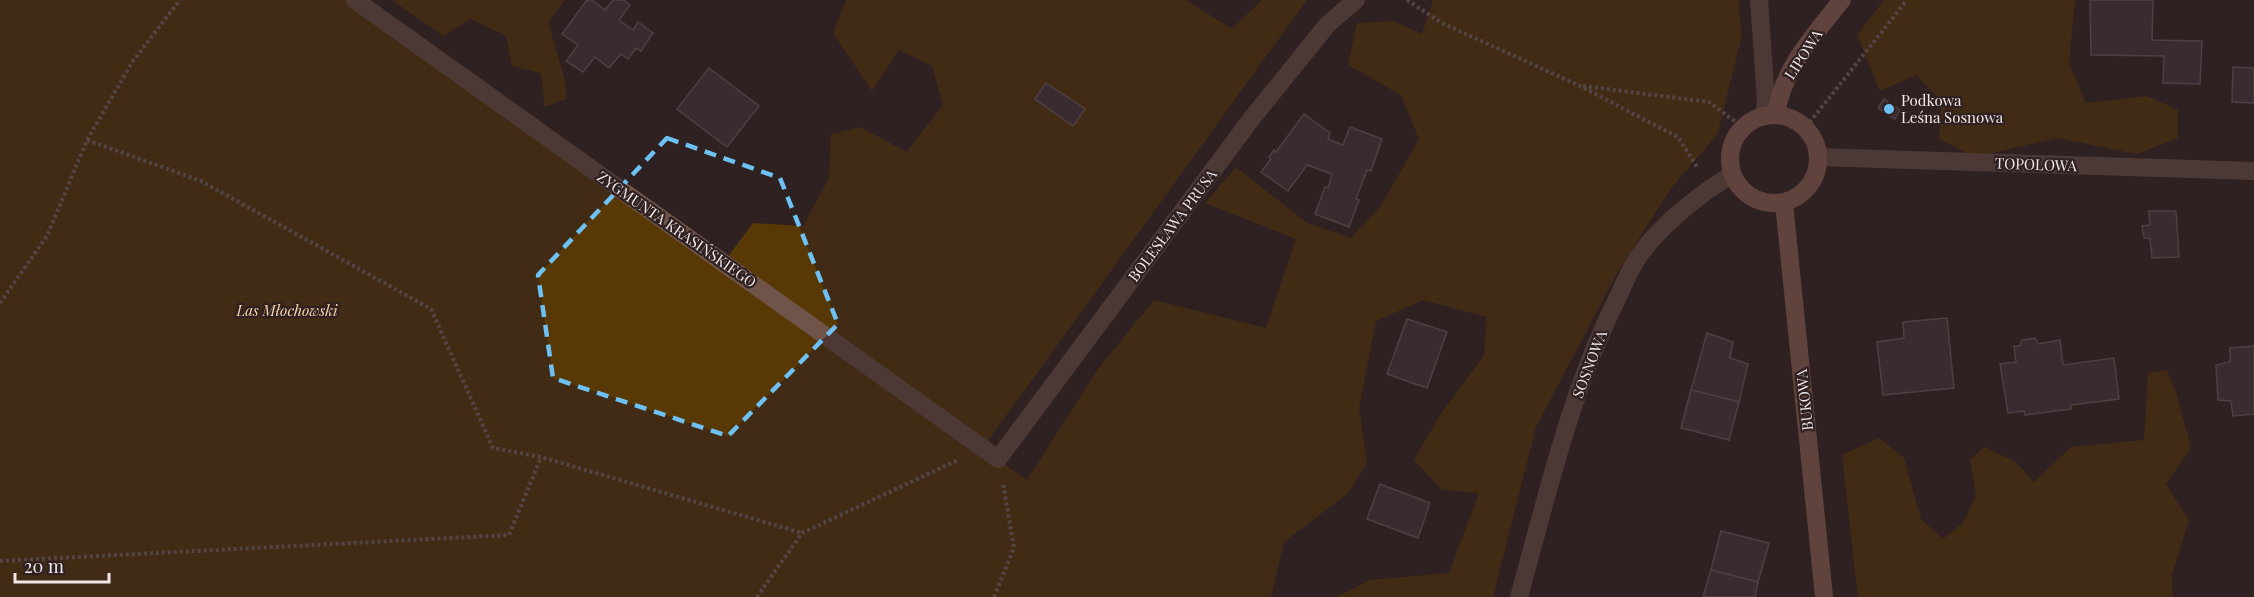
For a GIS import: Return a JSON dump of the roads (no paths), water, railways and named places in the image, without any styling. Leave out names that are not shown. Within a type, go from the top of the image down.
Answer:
[{"type":"street","name":"ZYGMUNTA KRASIŃSKIEGO","points":[[355,0],[998,459]]},
{"type":"street","name":"BOLESŁAWA PRUSA","points":[[998,459],[1252,118],[1328,24],[1356,0]]},
{"type":"street","points":[[1759,0],[1766,101],[1770,115]]},
{"type":"street","name":"LIPOWA","points":[[1770,115],[1789,71],[1803,49],[1842,0]]},
{"type":"street","points":[[1770,115],[1792,117],[1806,127],[1818,148],[1817,168],[1808,187],[1793,200],[1784,203],[1768,203],[1751,197],[1740,188],[1730,167],[1731,151],[1744,128],[1756,118],[1770,115]]},
{"type":"street","name":"TOPOLOWA","points":[[1818,157],[2254,171]]},
{"type":"street","name":"SOSNOWA","points":[[1519,597],[1581,378],[1606,320],[1637,258],[1672,219],[1710,188],[1732,175]]},
{"type":"street","name":"BUKOWA","points":[[1784,203],[1824,597]]},
{"type":"place","name":"Podkowa Leśna Sosnowa","points":[[1889,109]]},
{"type":"park label","name":"Las Młochowski","points":[[287,310]]}]
